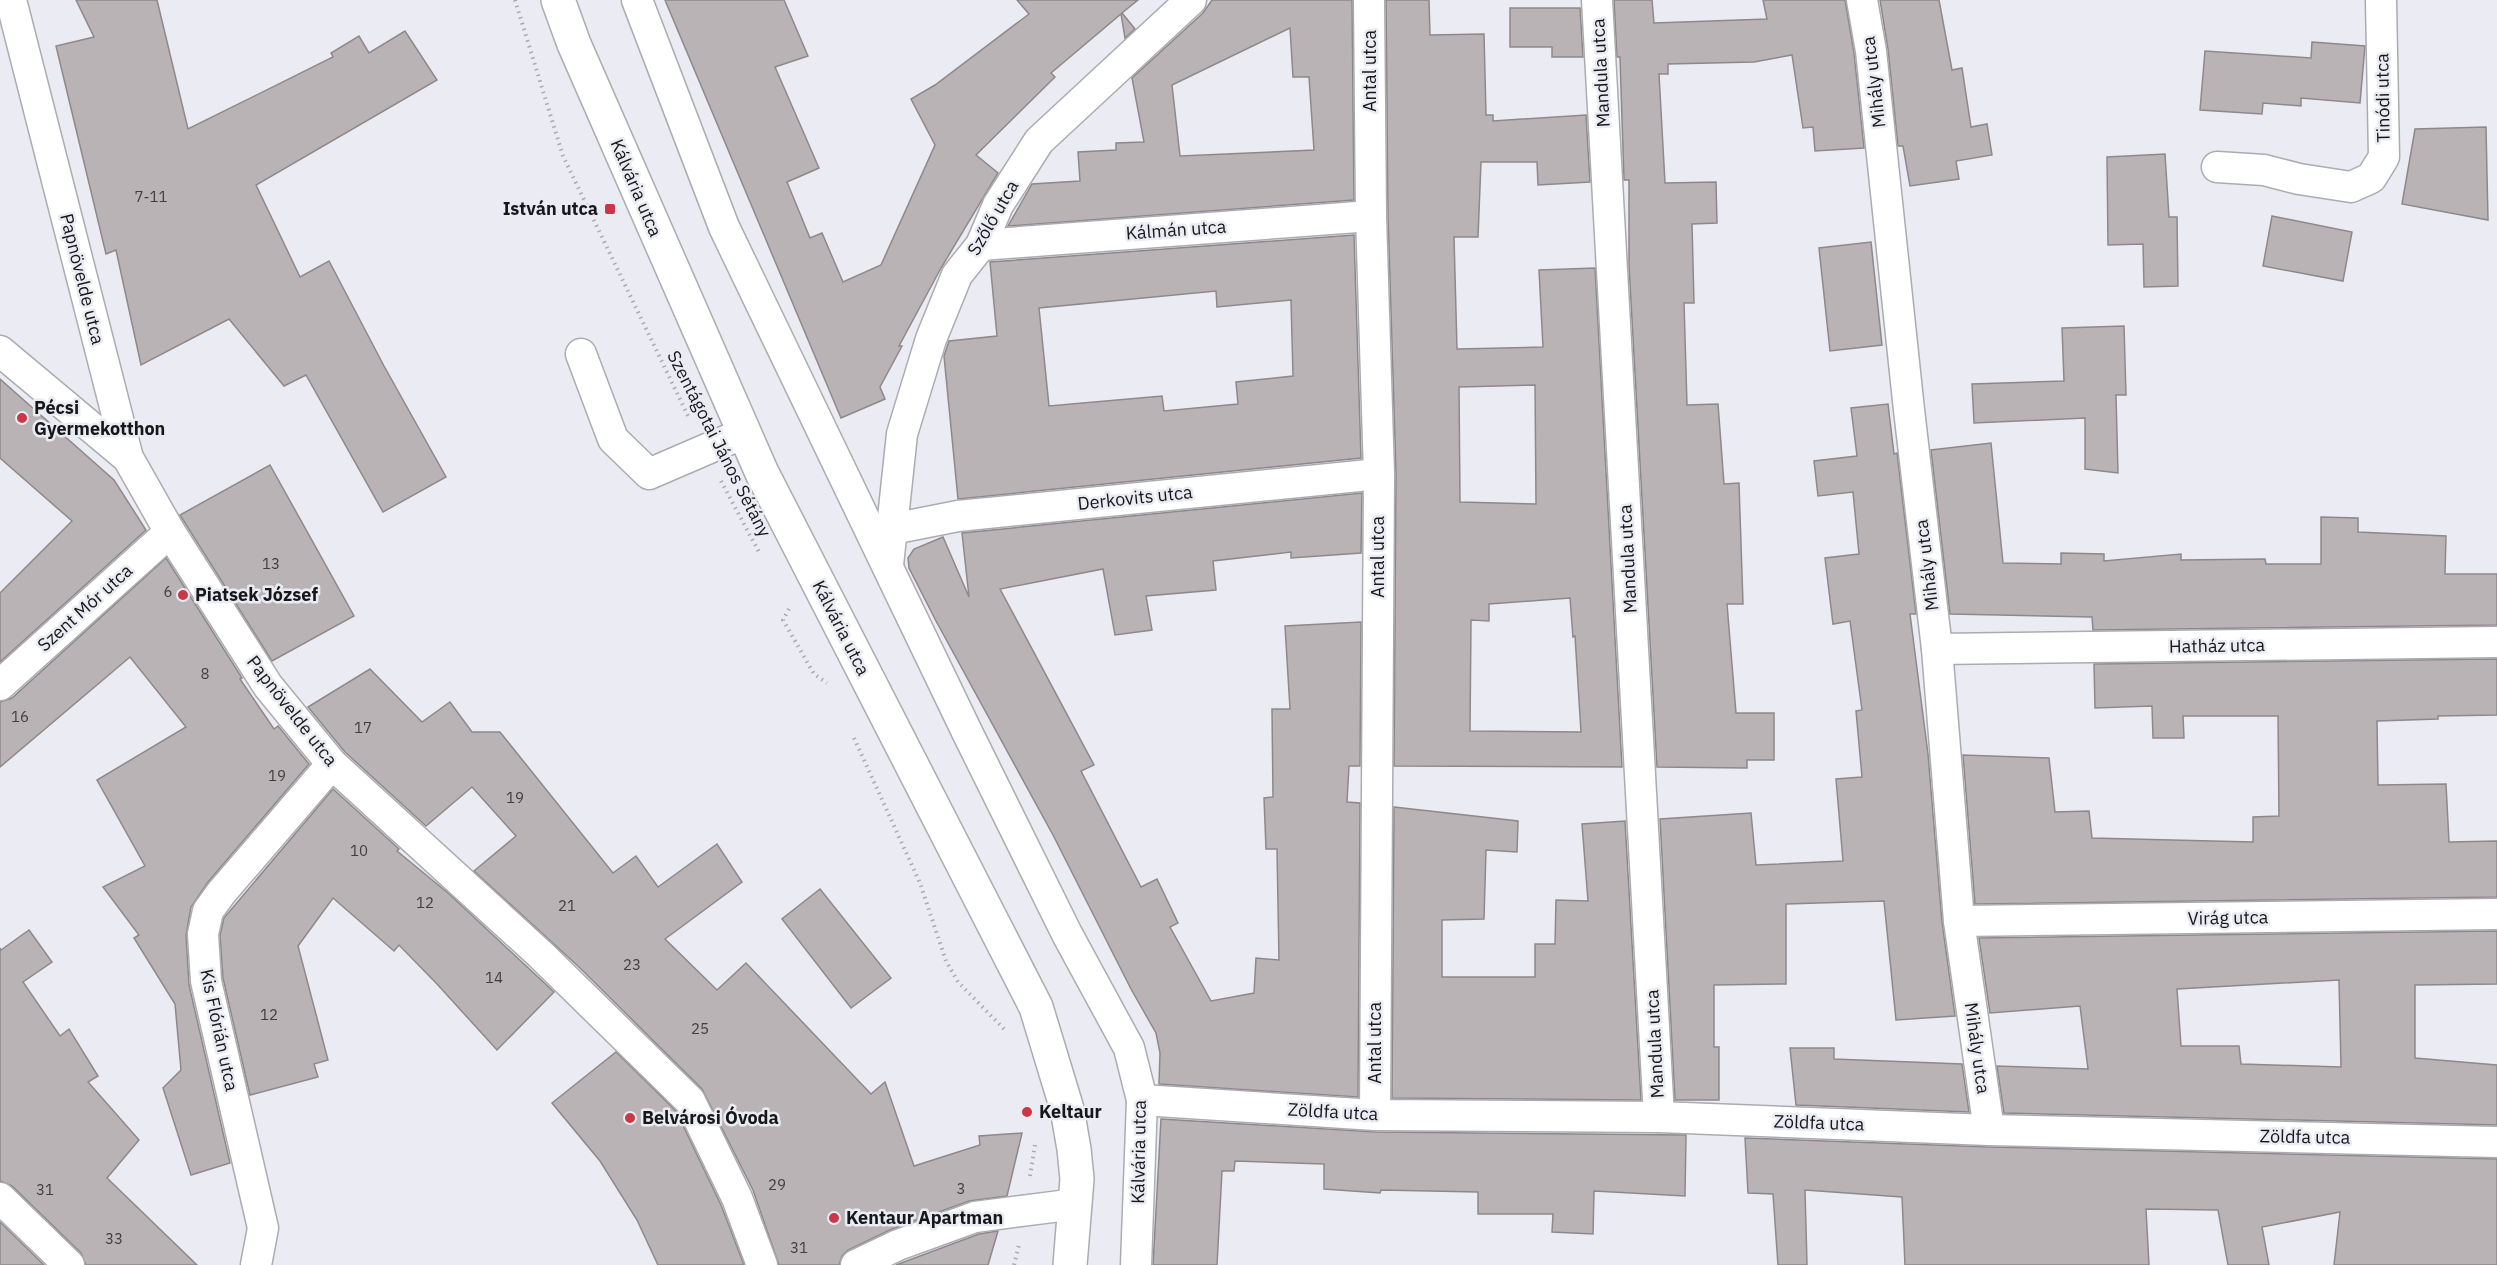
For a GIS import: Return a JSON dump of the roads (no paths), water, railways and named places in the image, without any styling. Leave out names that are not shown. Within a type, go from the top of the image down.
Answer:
[{"type":"street","name":"Papnövelde utca","points":[[11,0],[128,458],[170,532],[268,686],[332,765],[540,954],[690,1101],[737,1198],[762,1265]]},
{"type":"street","name":"Kálvária utca","points":[[558,0],[579,55],[744,433],[788,526],[1036,1007],[1067,1109],[1077,1179],[1070,1265]]},
{"type":"street","name":"Kálvária utca","points":[[637,0],[724,227],[1067,934],[1129,1048],[1142,1100],[1136,1265]]},
{"type":"street","name":"Szőlő utca","points":[[888,565],[902,434],[931,339],[957,275],[981,245],[998,205],[1039,141],[1191,0]]},
{"type":"street","name":"Antal utca","points":[[1369,0],[1371,216],[1379,474],[1375,1115]]},
{"type":"street","name":"Mandula utca","points":[[1597,0],[1659,1117]]},
{"type":"street","name":"Mihály utca","points":[[1862,0],[1871,51],[1937,649],[1959,921],[1989,1130]]},
{"type":"street","name":"Tinódi utca","points":[[2217,167],[2264,170],[2299,179],[2350,187],[2371,178],[2384,157],[2381,0]]},
{"type":"street","name":"Kálmán utca","points":[[981,245],[1371,216]]},
{"type":"street","points":[[0,351],[128,458]]},
{"type":"street","points":[[581,354],[613,439],[649,474],[744,433]]},
{"type":"street","name":"Derkovits utca","points":[[892,529],[958,516],[1379,474]]},
{"type":"street","name":"Szent Mór utca","points":[[0,685],[170,532]]},
{"type":"street","name":"Hatház utca","points":[[1937,649],[2497,642]]},
{"type":"street","name":"Kis Flórián utca","points":[[256,1265],[263,1228],[206,981],[203,934],[208,911],[221,893],[332,765]]},
{"type":"street","name":"Virág utca","points":[[1959,921],[2497,914]]},
{"type":"street","name":"Zöldfa utca","points":[[1142,1100],[1375,1115],[1659,1117],[1989,1130],[2497,1142]]},
{"type":"street","points":[[0,1197],[69,1265]]},
{"type":"street","points":[[856,1265],[898,1245],[975,1217],[1076,1204]]},
{"type":"place","name":"István utca","points":[[610,209]]},
{"type":"place","name":"Pécsi Gyermekotthon","points":[[22,418]]},
{"type":"place","name":"Piatsek József","points":[[183,595]]},
{"type":"place","name":"Keltaur","points":[[1027,1112]]},
{"type":"place","name":"Belvárosi Óvoda","points":[[630,1118]]},
{"type":"place","name":"Kentaur Apartman","points":[[834,1218]]}]
